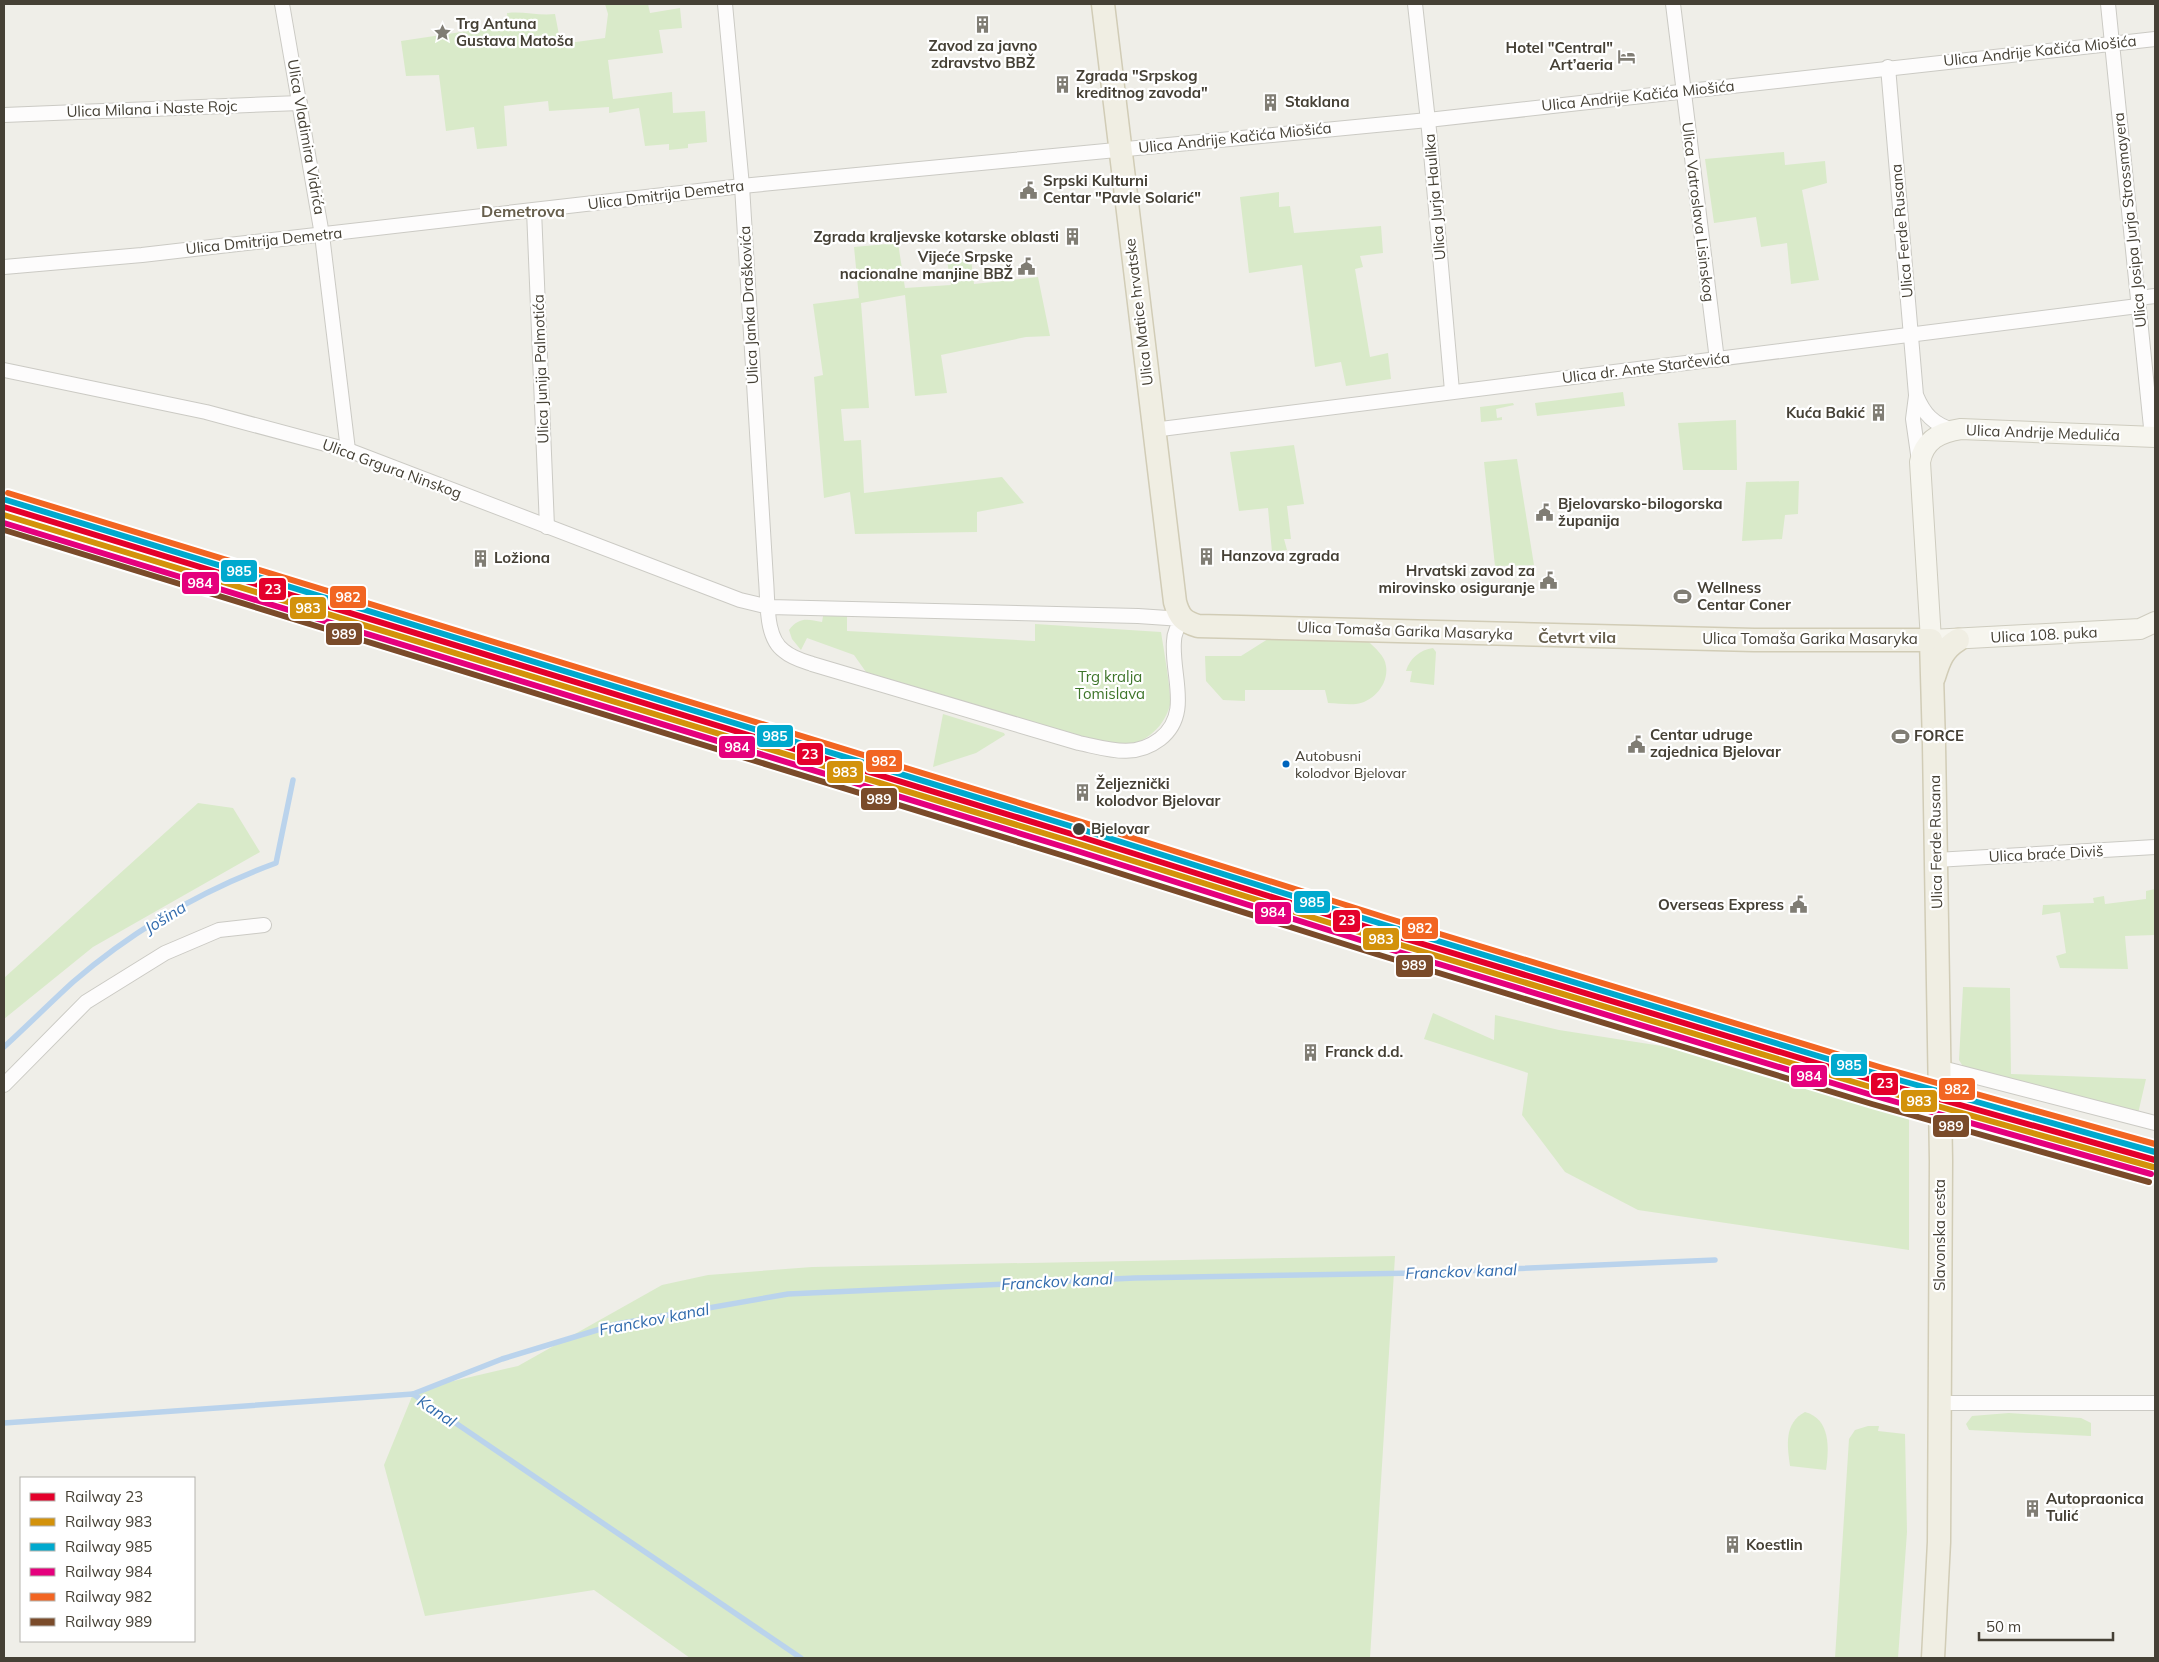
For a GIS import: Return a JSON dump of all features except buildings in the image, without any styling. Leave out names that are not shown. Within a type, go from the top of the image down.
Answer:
[{"type":"main road","name":"Ulica Matice hrvatske","points":[[1103,4],[1175,602],[1182,619]]},
{"type":"main road","name":"Ulica Andrije Medulića","points":[[1920,462],[1927,444],[1937,436],[1953,430],[2154,441]]},
{"type":"main road","name":"Ulica Ferde Rusana","points":[[1920,462],[1932,685],[1938,1066]]},
{"type":"main road","name":"Ulica Tomaša Garika Masaryka","points":[[1182,619],[1198,626],[1754,640],[1930,640]]},
{"type":"main road","name":"Ulica 108. puka","points":[[1930,640],[2140,629],[2155,622]]},
{"type":"main road","points":[[1932,685],[1940,657],[1947,648],[1958,640]]},
{"type":"main road","name":"Slavonska cesta","points":[[1933,1658],[1939,1542],[1941,1170],[1938,1066]]},
{"type":"street","name":"Ulica Vladimira Vidrića","points":[[282,4],[322,235],[348,450]]},
{"type":"street","name":"Ulica Janka Draškovića","points":[[725,4],[742,186],[769,607]]},
{"type":"street","name":"Ulica Jurja Haulika","points":[[1415,4],[1428,120],[1452,391]]},
{"type":"street","name":"Ulica Vatroslava Lisinskog","points":[[1673,4],[1682,90],[1718,360]]},
{"type":"street","name":"Ulica Josipa Jurja Strossmayera","points":[[2108,4],[2154,441]]},
{"type":"street","name":"Ulica Andrije Kačića Miošića","points":[[1120,150],[1428,120],[1682,90],[2155,39]]},
{"type":"street","name":"Ulica Ferde Rusana","points":[[1888,68],[1916,395],[1913,419],[1920,462]]},
{"type":"street","name":"Ulica Milana i Naste Rojc","points":[[4,115],[300,103]]},
{"type":"street","name":"Ulica Dmitrija Demetra","points":[[4,267],[142,255],[742,186],[1120,150]]},
{"type":"street","name":"Ulica Junija Palmotića","points":[[534,210],[547,527]]},
{"type":"street","name":"Ulica dr. Ante Starčevića","points":[[1153,430],[1452,391],[1718,360],[2138,302],[2155,296]]},
{"type":"street","name":"Ulica Grgura Ninskog","points":[[4,370],[206,412],[348,450],[740,600],[769,607]]},
{"type":"street","name":"Ulica Ferde Rusana","points":[[1916,395],[1921,407],[1933,422],[1953,430]]},
{"type":"street","points":[[769,607],[1138,616],[1182,619],[1174,640],[1179,704],[1175,722],[1152,745],[1137,751],[1122,752],[1036,730],[796,658],[782,651],[775,639],[770,625],[769,607]]},
{"type":"street","name":"Ulica braće Diviš","points":[[1936,860],[2155,847]]},
{"type":"street","points":[[4,1085],[86,1002],[164,953],[219,930],[264,925]]},
{"type":"street","points":[[1938,1066],[2155,1122]]},
{"type":"street","points":[[1940,1402],[2155,1403]]},
{"type":"green space","points":[[605,4],[648,4],[650,13],[680,8],[682,28],[659,30],[663,53],[608,60],[613,99],[672,92],[673,113],[705,111],[707,142],[688,144],[688,148],[669,150],[669,144],[645,146],[639,108],[609,113],[609,107],[549,111],[548,101],[504,106],[507,146],[477,149],[474,127],[446,131],[439,75],[406,76],[401,41],[508,25],[507,13],[555,14],[560,40],[576,42],[605,38],[608,14]]},
{"type":"green space","points":[[1784,152],[1785,165],[1825,161],[1827,183],[1802,190],[1819,280],[1791,284],[1787,243],[1761,247],[1756,217],[1714,223],[1705,159]]},
{"type":"green space","points":[[1279,192],[1279,207],[1290,206],[1294,233],[1381,226],[1383,253],[1360,256],[1363,267],[1355,269],[1370,357],[1388,353],[1391,379],[1346,386],[1341,362],[1315,367],[1302,265],[1249,273],[1240,197]]},
{"type":"green space","points":[[898,243],[905,288],[951,285],[947,260],[971,259],[974,284],[1038,277],[1050,336],[1026,337],[941,355],[947,393],[915,396],[905,295],[861,303],[869,408],[841,409],[844,441],[861,440],[864,493],[1002,477],[1024,503],[977,512],[977,532],[855,534],[850,492],[824,498],[814,377],[823,375],[813,304],[859,298],[854,247]]},
{"type":"green space","points":[[1623,392],[1625,406],[1537,416],[1535,403]]},
{"type":"green space","points":[[1513,403],[1514,405],[1496,409],[1497,418],[1502,417],[1502,420],[1481,422],[1480,407]]},
{"type":"green space","points":[[1736,420],[1737,470],[1683,470],[1678,423]]},
{"type":"green space","points":[[1294,445],[1304,504],[1287,506],[1291,539],[1284,539],[1287,550],[1272,552],[1268,508],[1239,511],[1230,452]]},
{"type":"green space","points":[[1517,459],[1534,565],[1495,566],[1484,462]]},
{"type":"green space","points":[[1799,481],[1798,514],[1785,515],[1782,539],[1742,541],[1746,482]]},
{"type":"green space","name":"Trg kralja Tomislava","points":[[824,611],[847,614],[847,631],[1035,641],[1035,624],[1161,632],[1169,681],[1170,705],[1162,722],[1150,735],[1134,744],[1116,748],[866,672],[854,655],[807,638],[801,650],[792,639],[789,630],[796,623],[804,620],[822,622]]},
{"type":"green space","points":[[1268,639],[1368,641],[1384,659],[1386,666],[1385,679],[1374,696],[1362,703],[1356,704],[1328,703],[1325,690],[1245,690],[1245,701],[1223,700],[1206,681],[1205,656],[1241,656]]},
{"type":"green space","points":[[1433,648],[1436,652],[1434,685],[1410,682],[1412,671],[1406,671],[1410,662],[1420,653]]},
{"type":"green space","points":[[943,714],[1004,733],[1005,735],[976,753],[933,767]]},
{"type":"green space","points":[[198,803],[233,808],[260,852],[93,947],[4,1019],[4,978]]},
{"type":"green space","points":[[2155,889],[2155,935],[2125,936],[2128,969],[2060,968],[2056,956],[2066,953],[2060,912],[2042,915],[2043,905],[2094,903],[2093,898],[2104,896],[2105,904],[2146,899],[2146,891]]},
{"type":"green space","points":[[1963,987],[2010,988],[2011,1074],[2146,1079],[2137,1118],[1967,1073],[1959,1060]]},
{"type":"green space","points":[[1433,1013],[1494,1040],[1495,1015],[1559,1030],[1758,1061],[1909,1101],[1909,1250],[1638,1210],[1565,1172],[1522,1115],[1528,1073],[1424,1039]]},
{"type":"green space","points":[[1395,1256],[1370,1658],[690,1658],[594,1590],[425,1616],[384,1465],[413,1394],[432,1386],[518,1366],[662,1285],[708,1275],[812,1267]]},
{"type":"green space","points":[[1805,1412],[1820,1421],[1824,1428],[1828,1444],[1826,1470],[1790,1466],[1788,1435],[1793,1422]]},
{"type":"green space","points":[[2009,1413],[2081,1418],[2091,1423],[2091,1436],[1969,1430],[1966,1424],[1972,1416]]},
{"type":"green space","points":[[1868,1426],[1879,1426],[1878,1431],[1905,1434],[1907,1532],[1898,1658],[1835,1658],[1849,1439],[1855,1430]]},
{"type":"waterway","name":"Jošina","points":[[4,1047],[73,982],[144,929],[195,899],[276,863],[293,780]]},
{"type":"waterway","name":"Franckov kanal","points":[[413,1394],[502,1359],[617,1324],[788,1294],[1135,1278],[1417,1273],[1715,1260]]},
{"type":"waterway","name":"Kanal","points":[[4,1423],[413,1394],[801,1658]]},
{"type":"rail line","name":"982","points":[[8,493],[1082,822],[1387,918],[1883,1068],[2155,1144]]},
{"type":"rail line","name":"985","points":[[6,500],[1080,829],[1385,925],[1881,1075],[2155,1152]]},
{"type":"rail line","name":"23","points":[[4,507],[1078,836],[1383,932],[1879,1082],[2155,1160]]},
{"type":"rail line","name":"983","points":[[4,515],[1076,843],[1381,939],[1877,1089],[2153,1167]]},
{"type":"rail line","name":"984","points":[[4,523],[1074,850],[1379,946],[1875,1096],[2151,1174]]},
{"type":"rail line","name":"989","points":[[4,530],[1071,858],[1376,954],[1872,1104],[2149,1182]]},
{"type":"place","name":"Zavod za javno zdravstvo BBŽ","points":[[983,25]]},
{"type":"place","name":"Trg Antuna Gustava Matoša","points":[[442,33]]},
{"type":"place","name":"Hotel \"Central\" Art’aeria","points":[[1627,57]]},
{"type":"place","name":"Zgrada \"Srpskog kreditnog zavoda\"","points":[[1062,85]]},
{"type":"place","name":"Staklana","points":[[1271,102]]},
{"type":"place","name":"Srpski Kulturni Centar \"Pavle Solarić\"","points":[[1029,190]]},
{"type":"place","name":"Zgrada kraljevske kotarske oblasti","points":[[1073,237]]},
{"type":"place","name":"Vijeće Srpske nacionalne manjine BBŽ","points":[[1027,266]]},
{"type":"place","name":"Kuća Bakić","points":[[1879,413]]},
{"type":"place","name":"Bjelovarsko-bilogorska županija","points":[[1544,513]]},
{"type":"place","name":"Hanzova zgrada","points":[[1207,556]]},
{"type":"place","name":"Ložiona","points":[[480,558]]},
{"type":"place","name":"Hrvatski zavod za mirovinsko osiguranje","points":[[1549,580]]},
{"type":"place","name":"Wellness Centar Coner","points":[[1683,597]]},
{"type":"place","name":"FORCE","points":[[1900,736]]},
{"type":"place","name":"Centar udruge zajednica Bjelovar","points":[[1636,744]]},
{"type":"place","name":"Autobusni kolodvor Bjelovar","points":[[1286,764]]},
{"type":"place","name":"Željeznički kolodvor Bjelovar","points":[[1082,793]]},
{"type":"place","name":"Bjelovar","points":[[1079,829]]},
{"type":"place","name":"Overseas Express","points":[[1798,905]]},
{"type":"place","name":"Franck d.d.","points":[[1311,1052]]},
{"type":"place","name":"Autopraonica Tulić","points":[[2032,1508]]},
{"type":"place","name":"Koestlin","points":[[1732,1545]]},
{"type":"district","name":"Demetrova","points":[[523,211]]},
{"type":"district","name":"Četvrt vila","points":[[1577,637]]}]
